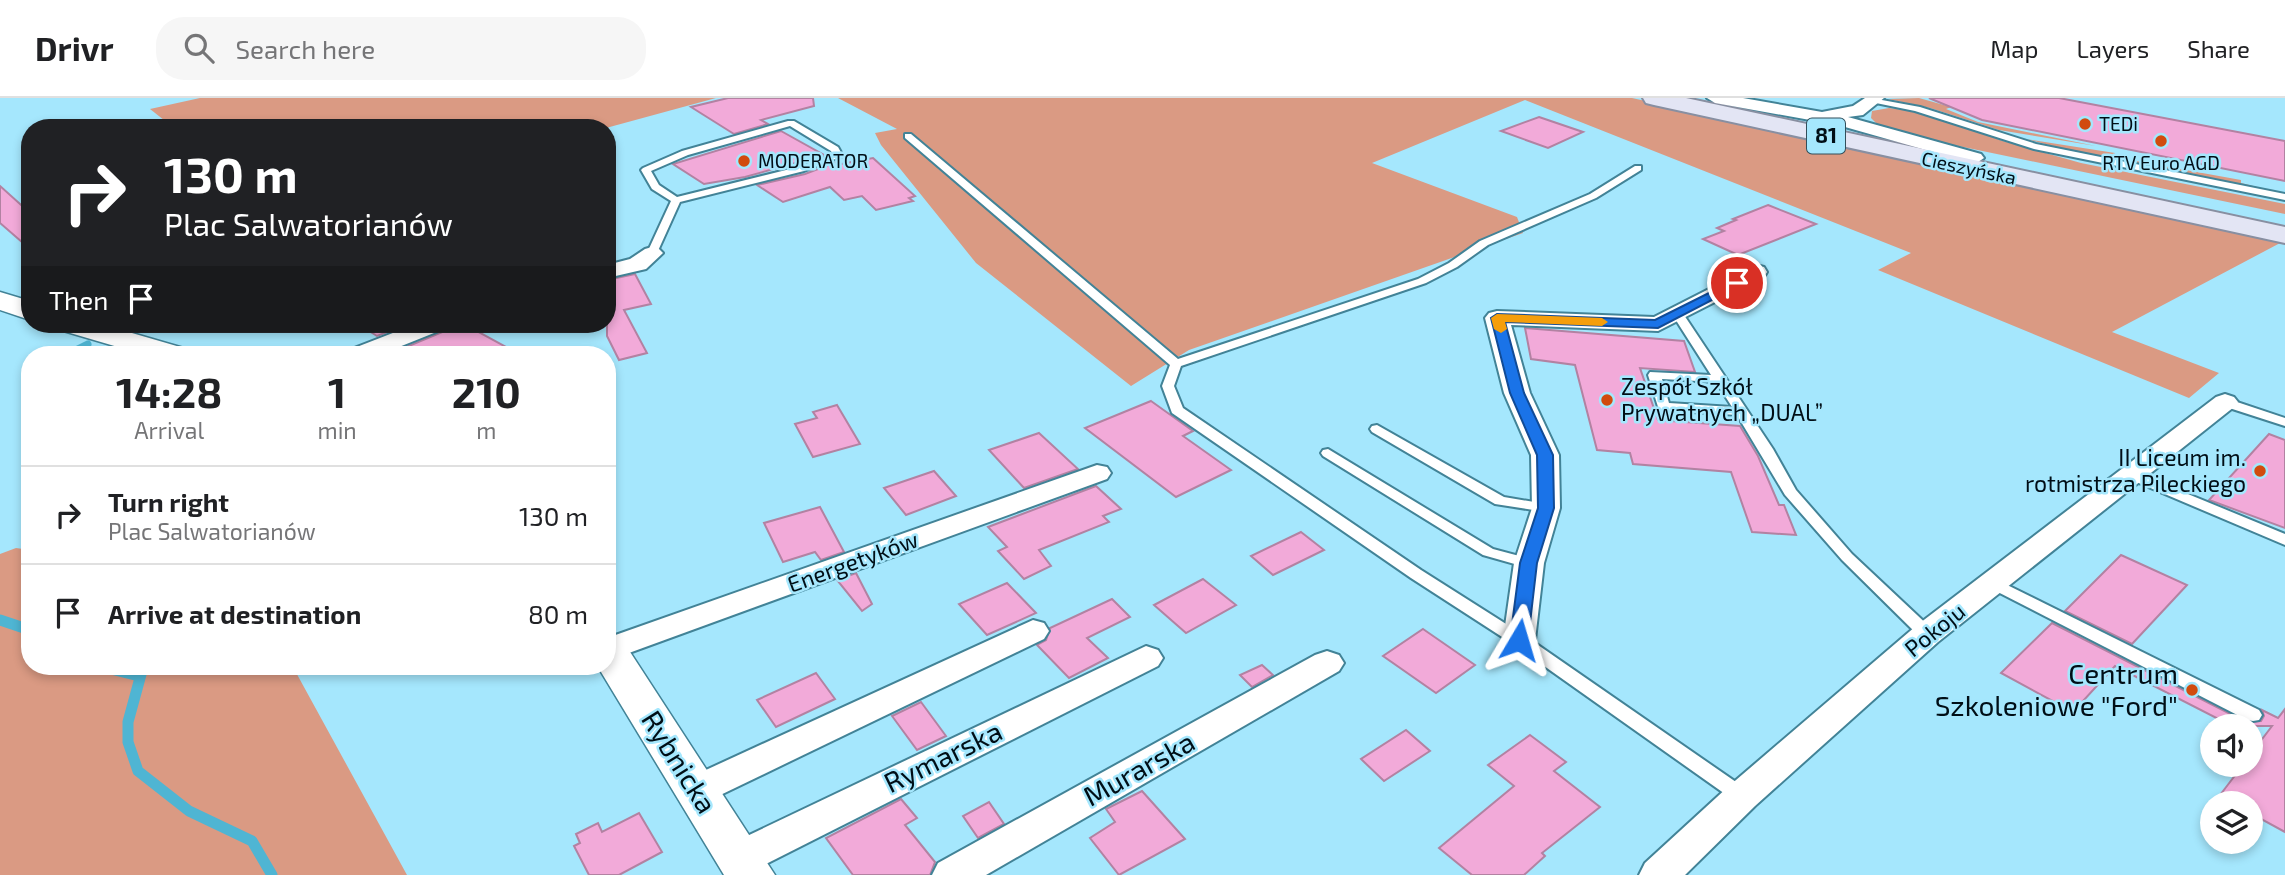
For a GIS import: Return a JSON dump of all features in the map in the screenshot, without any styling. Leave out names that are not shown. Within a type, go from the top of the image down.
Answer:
[{"type":"main road","name":"Cieszyńska","points":[[1654,98],[2285,235]]},
{"type":"main road","name":"Cieszyńska","points":[[1702,98],[2285,223]]},
{"type":"street","points":[[1715,98],[1743,100],[1816,116],[1861,118],[1975,158]]},
{"type":"street","points":[[1861,118],[1875,99]]},
{"type":"street","points":[[616,270],[638,264],[652,253]]},
{"type":"street","points":[[1519,640],[1529,563],[1546,508],[1545,455],[1517,393],[1497,318],[1658,324],[1756,272]]},
{"type":"street","points":[[0,300],[21,308]]},
{"type":"street","points":[[101,333],[145,346]]},
{"type":"street","points":[[381,346],[413,333]]},
{"type":"street","name":"Pokoju","points":[[1659,875],[1742,796],[1927,634],[2225,402]]},
{"type":"street","name":"Energetyków","points":[[616,646],[1097,473]]},
{"type":"street","points":[[697,790],[1033,631]]},
{"type":"street","name":"Rymarska","points":[[745,866],[1146,658]]},
{"type":"street","name":"Rybnicka","points":[[616,662],[745,866]]},
{"type":"street","name":"Murarska","points":[[951,875],[1327,663]]},
{"type":"lane","points":[[1875,99],[1917,109],[2034,146],[2285,197]]},
{"type":"lane","points":[[791,123],[835,149],[838,156],[801,169],[676,200],[655,187],[646,170],[685,153],[791,123]]},
{"type":"lane","points":[[908,136],[1176,365]]},
{"type":"lane","points":[[1176,365],[1422,281],[1453,265],[1484,243],[1592,196],[1638,168]]},
{"type":"lane","points":[[652,253],[676,200]]},
{"type":"lane","points":[[1678,314],[1790,492],[1847,557],[1927,634]]},
{"type":"lane","points":[[1176,365],[1168,386],[1177,410],[1416,574],[1519,640],[1742,796]]},
{"type":"lane","points":[[1721,379],[1654,375],[1664,407],[1741,411]]},
{"type":"lane","points":[[2225,402],[2285,422]]},
{"type":"lane","points":[[1377,429],[1500,501],[1546,508]]},
{"type":"lane","points":[[1328,453],[1488,552],[1529,563]]},
{"type":"lane","points":[[2132,475],[2285,540]]},
{"type":"lane","points":[[1993,583],[2251,714]]},
{"type":"shaded area","points":[[200,98],[716,98],[616,125],[616,119],[163,119],[150,109]]},
{"type":"shaded area","points":[[838,98],[1632,98],[2282,242],[2112,332],[2219,373],[2189,398],[1878,270],[1911,253],[1525,100],[1372,163],[1517,217],[1523,233],[1189,350],[1131,386],[976,263],[881,145],[875,133],[897,129]]},
{"type":"shaded area","points":[[1919,98],[1951,107],[1946,109],[1978,122],[2096,146],[1999,130],[1930,108],[1888,99]]},
{"type":"shaded area","points":[[1889,108],[1920,112],[2003,141],[2081,163],[2285,204],[2285,214],[1896,133],[1879,126],[1871,118],[1872,111]]},
{"type":"shaded area","points":[[2026,139],[2115,153],[2114,157],[2241,180],[2241,183],[2285,194],[2091,156]]},
{"type":"shaded area","points":[[21,549],[21,675],[297,675],[407,875],[0,875],[0,554]]},
{"type":"building","points":[[728,98],[813,98],[814,106],[761,120],[768,124],[734,134],[691,107]]},
{"type":"building","points":[[1929,98],[2059,98],[2285,141],[2285,181],[1982,120]]},
{"type":"building","points":[[1539,117],[1583,132],[1548,148],[1501,131]]},
{"type":"building","name":"MODERATOR","points":[[781,131],[824,155],[745,177],[704,184],[673,164]]},
{"type":"building","points":[[873,158],[915,196],[909,198],[913,201],[876,210],[862,196],[844,200],[830,187],[783,202],[757,185],[805,174],[836,162],[841,164]]},
{"type":"building","points":[[0,186],[21,205],[21,241],[0,223]]},
{"type":"building","points":[[1768,205],[1816,224],[1738,255],[1703,239],[1724,231],[1717,228],[1736,220],[1733,219]]},
{"type":"building","points":[[635,274],[651,304],[624,310],[647,353],[619,360],[616,346],[612,346],[607,336],[607,333],[616,333],[616,278]]},
{"type":"building","points":[[1525,328],[1684,341],[1695,372],[1640,368],[1658,420],[1740,426],[1758,456],[1779,505],[1784,505],[1796,535],[1752,532],[1731,472],[1633,464],[1630,453],[1597,450],[1575,365],[1531,359]]},
{"type":"building","points":[[440,333],[481,333],[504,346],[409,346]]},
{"type":"building","points":[[1151,401],[1193,431],[1183,436],[1231,470],[1176,497],[1085,428]]},
{"type":"building","points":[[837,405],[860,444],[813,457],[795,424],[817,418],[813,412]]},
{"type":"building","points":[[1039,433],[1078,469],[1024,488],[989,450]]},
{"type":"building","name":"II Liceum im. rotmistrza Pileckiego","points":[[2269,434],[2285,440],[2285,528],[2209,500]]},
{"type":"building","points":[[934,471],[956,496],[906,515],[884,488]]},
{"type":"building","points":[[1096,486],[1121,509],[1103,516],[1109,522],[1039,550],[1051,566],[1024,579],[998,551],[1007,547],[988,527]]},
{"type":"building","points":[[820,507],[844,552],[821,560],[815,552],[783,562],[764,523]]},
{"type":"building","points":[[1301,532],[1324,550],[1273,575],[1251,556]]},
{"type":"building","points":[[2121,555],[2187,585],[2132,644],[2065,611]]},
{"type":"building","points":[[856,573],[872,604],[862,611],[837,580]]},
{"type":"building","points":[[1203,579],[1236,605],[1186,633],[1154,605]]},
{"type":"building","points":[[1007,583],[1036,613],[987,635],[959,604]]},
{"type":"building","points":[[1112,599],[1130,617],[1087,638],[1108,658],[1069,678],[1037,645],[1046,640],[1050,628]]},
{"type":"building","points":[[2052,623],[2230,714],[2209,714],[2115,666],[2073,712],[2001,673]]},
{"type":"building","points":[[1423,629],[1475,665],[1436,693],[1383,656]]},
{"type":"building","points":[[1262,665],[1273,675],[1252,687],[1240,675]]},
{"type":"building","points":[[816,673],[835,699],[776,727],[757,700]]},
{"type":"building","points":[[921,702],[946,736],[917,750],[892,716]]},
{"type":"building","points":[[2285,709],[2285,832],[2263,820],[2263,791],[2223,791],[2234,777],[2263,777],[2263,738],[2272,726],[2263,726],[2262,710],[2278,718]]},
{"type":"building","points":[[1406,730],[1430,751],[1384,781],[1361,759]]},
{"type":"building","points":[[1530,735],[1566,762],[1554,771],[1600,807],[1542,853],[1545,856],[1524,875],[1472,875],[1439,848],[1514,786],[1488,765]]},
{"type":"building","points":[[1142,791],[1185,839],[1119,875],[1090,838],[1115,822],[1106,809]]},
{"type":"building","points":[[901,799],[917,818],[905,825],[935,862],[930,875],[853,875],[826,838]]},
{"type":"building","points":[[989,802],[1004,824],[978,838],[963,816]]},
{"type":"building","points":[[639,813],[662,852],[619,875],[589,875],[574,846],[580,843],[576,834],[598,823],[602,832]]},
{"type":"waterway","points":[[84,346],[88,344]]},
{"type":"waterway","points":[[0,620],[21,627]]},
{"type":"waterway","points":[[135,675],[139,676]]},
{"type":"waterway","points":[[141,675],[128,722],[128,742],[138,771],[189,811],[252,841],[272,875]]},
{"type":"slow traffic","points":[[1501,329],[1497,318],[1602,322]]},
{"type":"place","name":"TEDi","points":[[2085,124]]},
{"type":"place","name":"RTV Euro AGD","points":[[2161,141]]},
{"type":"place","name":"MODERATOR","points":[[744,161]]},
{"type":"place","name":"Zespół Szkół Prywatnych „DUAL”","points":[[1607,400]]},
{"type":"place","name":"II Liceum im. rotmistrza Pileckiego","points":[[2260,471]]},
{"type":"place","name":"Centrum Szkoleniowe \"Ford\"","points":[[2192,690]]},
{"type":"route","points":[[1519,640],[1529,563],[1546,508],[1545,455],[1517,393],[1497,318],[1658,324],[1737,283]]}]
